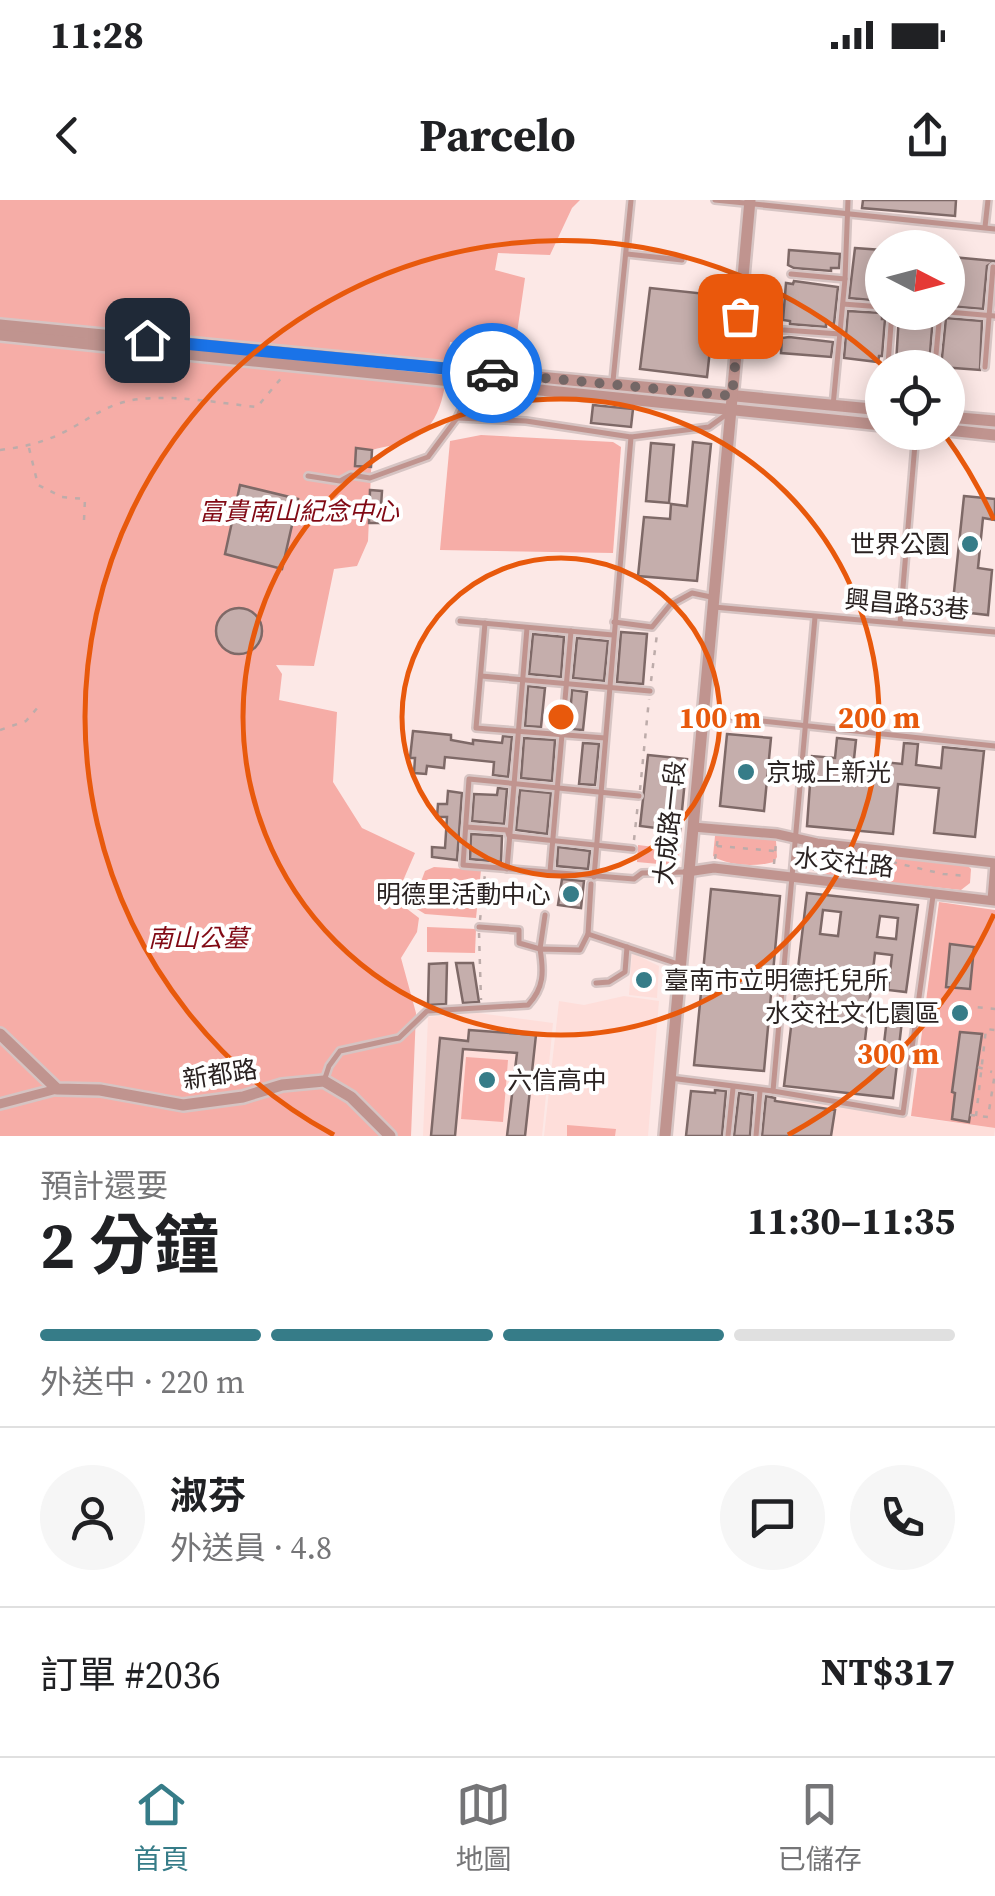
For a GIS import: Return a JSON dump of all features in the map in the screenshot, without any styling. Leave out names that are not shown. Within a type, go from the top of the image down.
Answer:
[{"type":"street","name":"大成路一段","points":[[664,1136],[749,203]]},
{"type":"street","points":[[0,325],[730,411],[865,423]]},
{"type":"street","points":[[0,336],[293,367],[613,384],[865,409]]},
{"type":"street","points":[[965,418],[995,421]]},
{"type":"street","points":[[965,432],[995,435]]},
{"type":"street","name":"水交社路","points":[[692,827],[777,834],[995,864]]},
{"type":"street","points":[[994,901],[995,864]]},
{"type":"street","name":"水交社路","points":[[688,872],[714,868],[994,901]]},
{"type":"street","points":[[0,1034],[57,1088]]},
{"type":"street","points":[[324,1081],[351,1097],[390,1136]]},
{"type":"street","name":"新都路","points":[[57,1088],[100,1090],[182,1105],[324,1081]]},
{"type":"street","points":[[0,1104],[57,1088]]},
{"type":"lane","points":[[613,384],[631,200]]},
{"type":"lane","points":[[715,200],[995,229]]},
{"type":"lane","points":[[833,406],[848,200]]},
{"type":"lane","points":[[985,228],[988,200]]},
{"type":"lane","points":[[628,254],[682,260]]},
{"type":"lane","points":[[985,368],[992,315],[992,267]]},
{"type":"lane","points":[[791,274],[845,279]]},
{"type":"lane","points":[[843,304],[865,306]]},
{"type":"lane","points":[[965,313],[992,315]]},
{"type":"lane","points":[[784,330],[840,334]]},
{"type":"lane","points":[[308,476],[340,481],[351,475],[370,478],[428,456],[458,418],[473,378]]},
{"type":"lane","points":[[458,418],[526,421],[631,438],[708,426],[730,411]]},
{"type":"lane","points":[[479,927],[519,930],[518,942],[540,950],[580,950],[588,934],[631,438]]},
{"type":"lane","points":[[900,623],[914,450]]},
{"type":"lane","name":"興昌路53巷","points":[[660,618],[670,604],[692,593],[713,602],[815,616],[995,632]]},
{"type":"lane","points":[[773,1090],[815,616]]},
{"type":"lane","points":[[614,622],[652,627],[660,618]]},
{"type":"lane","points":[[460,622],[613,635]]},
{"type":"lane","points":[[485,623],[476,728],[605,738]]},
{"type":"lane","points":[[507,869],[527,628]]},
{"type":"lane","points":[[550,872],[571,631]]},
{"type":"lane","points":[[481,676],[650,691]]},
{"type":"lane","points":[[703,715],[995,746]]},
{"type":"lane","points":[[640,796],[469,780],[463,865],[550,872],[592,880],[688,872]]},
{"type":"lane","points":[[466,827],[508,830],[509,836]]},
{"type":"lane","points":[[509,836],[633,849]]},
{"type":"lane","points":[[668,1078],[773,1090],[903,1113],[933,892]]},
{"type":"lane","points":[[324,1081],[340,1051],[399,1038],[427,1012],[528,1004],[539,993],[544,968],[540,950],[544,915]]},
{"type":"lane","points":[[588,934],[678,964]]},
{"type":"lane","points":[[596,983],[608,982],[625,972],[627,948]]},
{"type":"lane","points":[[728,1136],[733,1088]]},
{"type":"lane","points":[[756,1136],[760,1091]]},
{"type":"path","points":[[0,450],[29,446],[68,430],[102,408],[129,400],[257,407],[293,367]]},
{"type":"path","points":[[29,446],[38,486],[62,497],[86,498],[84,520]]},
{"type":"path","points":[[633,849],[660,618]]},
{"type":"path","points":[[0,730],[26,721],[39,706]]},
{"type":"path","points":[[714,868],[719,828]]},
{"type":"path","points":[[772,874],[777,834]]},
{"type":"path","points":[[813,878],[817,842]]},
{"type":"path","points":[[717,846],[775,851]]},
{"type":"path","points":[[816,855],[849,858]]},
{"type":"path","points":[[883,860],[968,876],[970,859]]},
{"type":"path","points":[[482,1008],[477,959],[485,867]]},
{"type":"path","points":[[920,1001],[995,1010]]},
{"type":"path","points":[[976,1116],[986,1030],[995,1030]]},
{"type":"path","points":[[970,1115],[988,1117],[994,1072],[980,1069]]},
{"type":"path","points":[[980,1085],[992,1087]]},
{"type":"shaded area","name":"臺南市立明德托兒所","points":[[632,953],[659,966],[657,998],[629,995]]},
{"type":"shaded area","points":[[624,996],[659,1001],[648,1136],[544,1136],[559,1001],[584,1005]]},
{"type":"shaded area","name":"六信高中","points":[[478,1013],[553,1023],[542,1136],[423,1136],[428,1017]]},
{"type":"shaded area","points":[[781,1099],[995,1128],[994,1136],[778,1136]]},
{"type":"green space","name":"南山公墓","points":[[0,200],[580,200],[572,208],[550,255],[498,253],[495,270],[525,278],[515,347],[450,342],[440,407],[427,429],[412,439],[372,450],[368,541],[357,566],[334,569],[314,666],[276,665],[282,674],[279,700],[337,712],[333,782],[362,828],[415,853],[402,883],[402,905],[419,918],[417,932],[401,958],[416,1013],[411,1136],[0,1136]]},
{"type":"green space","points":[[481,435],[613,442],[621,447],[613,553],[440,550],[450,441]]},
{"type":"green space","points":[[725,833],[770,838],[776,841],[777,857],[774,862],[750,865],[719,859],[713,856],[715,836]]},
{"type":"green space","points":[[638,845],[679,850],[678,862],[637,862]]},
{"type":"green space","points":[[823,845],[965,863],[971,869],[970,883],[961,890],[821,875],[814,863],[816,851]]},
{"type":"green space","points":[[434,867],[481,870],[476,918],[425,914],[412,906],[425,871]]},
{"type":"green space","name":"水交社文化園區","points":[[939,902],[995,910],[995,1128],[911,1116]]},
{"type":"green space","points":[[427,927],[476,929],[475,953],[427,952]]},
{"type":"green space","points":[[466,1057],[508,1060],[503,1122],[461,1119]]},
{"type":"green space","points":[[567,1125],[616,1129],[615,1136],[567,1136]]},
{"type":"building","points":[[863,200],[956,200],[955,216],[862,208]]},
{"type":"building","points":[[855,248],[865,249],[865,299],[849,298]]},
{"type":"building","points":[[789,250],[840,254],[839,268],[794,268],[788,265]]},
{"type":"building","points":[[965,258],[995,261],[987,266],[983,309],[965,307]]},
{"type":"building","points":[[786,283],[838,287],[834,324],[826,323],[826,327],[783,320]]},
{"type":"building","points":[[650,288],[716,295],[707,377],[640,369]]},
{"type":"building","points":[[848,311],[865,312],[865,330],[884,330],[882,350],[865,350],[865,360],[844,358]]},
{"type":"building","points":[[965,320],[982,321],[980,370],[965,369],[965,350],[943,350],[945,330],[965,330]]},
{"type":"building","points":[[898,330],[932,330],[930,350],[897,350]]},
{"type":"building","points":[[782,338],[833,342],[831,357],[781,353]]},
{"type":"building","points":[[593,405],[633,409],[631,427],[591,423]]},
{"type":"building","points":[[693,442],[711,444],[697,581],[638,576],[644,517],[670,519],[671,504],[687,506]]},
{"type":"building","points":[[651,443],[674,445],[669,503],[646,501]]},
{"type":"building","points":[[356,448],[372,450],[371,467],[355,466]]},
{"type":"building","points":[[240,485],[298,499],[282,569],[225,554]]},
{"type":"building","points":[[370,490],[382,491],[380,523],[369,523]]},
{"type":"building","name":"世界公園","points":[[964,496],[995,499],[995,520],[983,518],[978,568],[992,570],[988,615],[952,611]]},
{"type":"building","points":[[239,608],[255,615],[262,631],[255,647],[239,654],[223,647],[216,631],[223,615]]},
{"type":"building","points":[[621,632],[647,634],[643,684],[617,682]]},
{"type":"building","points":[[533,634],[564,637],[561,677],[529,674]]},
{"type":"building","points":[[577,638],[608,641],[604,681],[573,678]]},
{"type":"building","points":[[528,686],[545,688],[541,727],[525,726]]},
{"type":"building","points":[[572,690],[587,692],[583,730],[569,729]]},
{"type":"building","points":[[413,731],[451,735],[451,740],[473,744],[473,740],[502,743],[503,736],[512,737],[508,777],[493,775],[494,762],[445,757],[444,768],[427,766],[426,774],[414,773],[415,758],[410,758]]},
{"type":"building","name":"京城上新光","points":[[727,734],[771,738],[764,811],[720,806]]},
{"type":"building","points":[[524,738],[555,740],[552,781],[521,778]]},
{"type":"building","points":[[837,738],[856,740],[854,759],[902,764],[904,743],[918,744],[916,765],[941,768],[943,747],[984,751],[975,837],[934,833],[939,788],[898,784],[893,834],[807,826],[812,756],[835,758]]},
{"type":"building","points":[[583,743],[599,744],[595,785],[579,784]]},
{"type":"building","points":[[648,755],[687,759],[680,831],[640,826]]},
{"type":"building","points":[[498,788],[507,789],[504,824],[472,821],[474,794],[497,795]]},
{"type":"building","points":[[520,790],[551,793],[547,834],[516,830]]},
{"type":"building","points":[[448,791],[462,793],[457,860],[432,857],[432,847],[445,848],[447,817],[437,817],[438,804],[447,804]]},
{"type":"building","points":[[471,834],[502,836],[501,862],[470,859]]},
{"type":"building","points":[[558,847],[590,851],[588,869],[557,866]]},
{"type":"building","name":"明德里活動中心","points":[[562,879],[584,881],[581,908],[558,905]]},
{"type":"building","points":[[711,889],[780,896],[764,1071],[694,1065]]},
{"type":"building","points":[[807,893],[918,905],[906,992],[888,990],[892,955],[875,953],[864,1049],[883,1052],[888,1010],[903,1012],[893,1098],[784,1086]],"holes":[[[823,910],[841,912],[838,936],[820,934]],[[880,916],[898,918],[896,939],[877,937]]]},
{"type":"building","points":[[950,944],[974,947],[970,989],[946,987]]},
{"type":"building","points":[[447,963],[446,1004],[428,1005],[429,964]]},
{"type":"building","points":[[456,963],[473,963],[479,1002],[463,1003]]},
{"type":"building","points":[[469,1030],[536,1035],[525,1136],[507,1136],[517,1053],[463,1049],[455,1136],[431,1136],[440,1038],[468,1041]]},
{"type":"building","points":[[960,1032],[982,1034],[969,1122],[952,1119]]},
{"type":"building","points":[[691,1091],[726,1091],[722,1136],[686,1136]]},
{"type":"building","points":[[739,1093],[753,1095],[750,1136],[734,1136]]},
{"type":"building","points":[[766,1096],[775,1101],[835,1110],[831,1136],[762,1136]]},
{"type":"way so far","points":[[492,373],[732,396],[740,316]]},
{"type":"place","name":"世界公園","points":[[970,544]]},
{"type":"place","name":"京城上新光","points":[[746,772]]},
{"type":"place","name":"明德里活動中心","points":[[571,894]]},
{"type":"place","name":"臺南市立明德托兒所","points":[[644,980]]},
{"type":"place","name":"水交社文化園區","points":[[960,1013]]},
{"type":"place","name":"六信高中","points":[[487,1080]]},
{"type":"route","points":[[147,340],[492,373]]},
{"type":"park label","name":"富貴南山紀念中心","points":[[299,511]]}]
